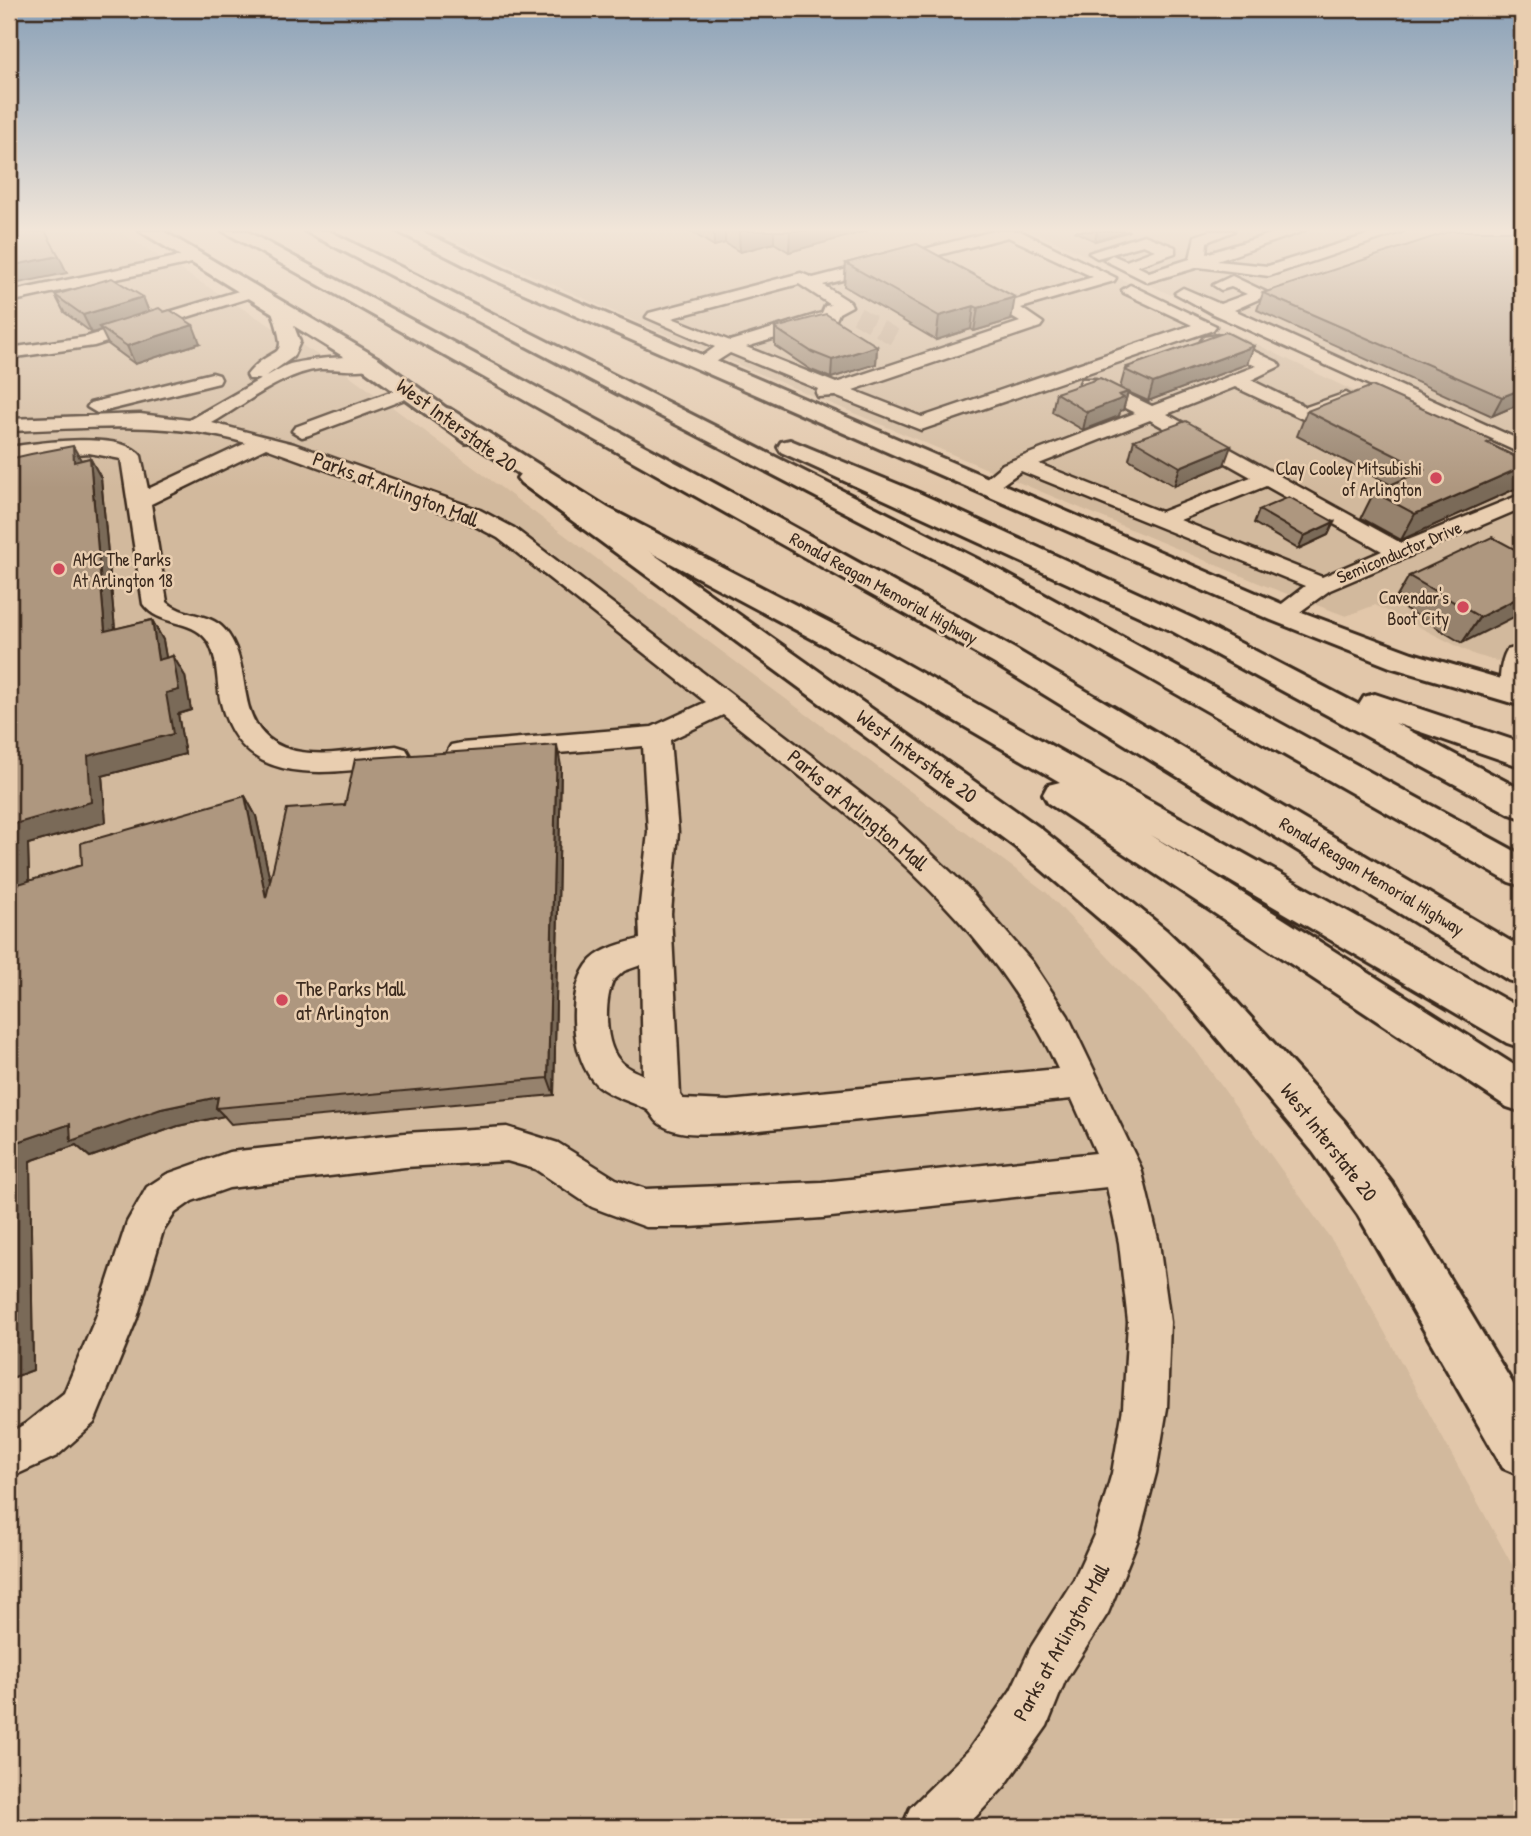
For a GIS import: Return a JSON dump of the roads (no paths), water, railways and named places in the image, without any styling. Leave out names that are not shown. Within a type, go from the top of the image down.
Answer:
[{"type":"main road","name":"West Interstate 20","points":[[293,317],[370,363],[442,414],[1027,837],[1152,942],[1194,982],[1329,1137],[1375,1199],[1522,1449]]},
{"type":"main road","name":"Ronald Reagan Memorial Highway","points":[[388,317],[898,596],[1210,777],[1522,968]]},
{"type":"main road","points":[[482,317],[989,576],[1522,872]]},
{"type":"main road","points":[[509,317],[643,382],[910,499],[1183,625],[1379,707],[1522,755]]},
{"type":"main road","points":[[598,317],[1281,614],[1401,660],[1518,695]]},
{"type":"main road","points":[[442,414],[599,514],[837,639],[1522,1030]]},
{"type":"main road","points":[[678,557],[901,691],[1522,1093]]},
{"type":"main road","points":[[1183,625],[1522,805]]},
{"type":"street","points":[[9,353],[88,342],[171,317]]},
{"type":"street","points":[[183,424],[287,353],[291,342],[282,317]]},
{"type":"street","points":[[655,317],[921,424],[1207,327],[1186,317]]},
{"type":"street","points":[[702,363],[728,347],[826,317],[849,331]]},
{"type":"street","points":[[802,406],[830,389],[1034,323],[1024,317]]},
{"type":"street","points":[[1234,317],[1516,439]]},
{"type":"street","points":[[989,485],[1010,468],[1021,464],[1151,413],[1236,380],[1270,366],[1219,340],[1208,341],[1087,382],[1151,413],[1401,552]]},
{"type":"street","points":[[910,347],[929,358]]},
{"type":"street","points":[[882,352],[905,366]]},
{"type":"street","points":[[183,424],[293,369],[320,364],[370,363]]},
{"type":"street","points":[[63,421],[87,410],[212,379]]},
{"type":"street","points":[[1236,380],[1305,414],[1344,399],[1359,400],[1371,406]]},
{"type":"street","points":[[302,431],[409,391]]},
{"type":"street","name":"Parks at Arlington Mall","points":[[9,425],[63,421],[183,424],[266,441],[472,515],[506,533],[901,841],[958,898],[1036,993],[1061,1035],[1122,1168],[1139,1243],[1149,1322],[1145,1408],[1134,1473],[1116,1537],[1091,1596],[1048,1664],[1029,1708],[985,1769],[929,1827]]},
{"type":"street","points":[[140,501],[266,441]]},
{"type":"street","points":[[9,453],[91,448],[124,452],[131,456],[155,604],[160,611],[170,616],[204,624],[216,635],[226,662],[237,719],[251,743],[266,753],[309,763],[415,755]]},
{"type":"street","points":[[1021,464],[1322,585]]},
{"type":"street","points":[[1161,520],[1268,478]]},
{"type":"street","name":"Semiconductor Drive","points":[[1281,614],[1322,585],[1522,500]]},
{"type":"street","points":[[1518,695],[1520,656]]},
{"type":"street","points":[[440,753],[656,736],[725,705]]},
{"type":"street","points":[[656,736],[663,847],[655,913],[662,1099]]},
{"type":"street","points":[[656,950],[636,952],[601,971],[593,983],[593,1043],[600,1062],[608,1073],[662,1099],[670,1111],[680,1116],[728,1117],[1083,1082]]},
{"type":"street","points":[[9,1456],[41,1440],[79,1408],[116,1318],[146,1222],[162,1200],[180,1187],[229,1170],[405,1150],[507,1144],[545,1155],[605,1194],[646,1208],[690,1208],[821,1200],[1122,1168]]},
{"type":"tunnel","points":[[860,317],[901,341]]},
{"type":"place","name":"Clay Cooley Mitsubishi of Arlington","points":[[1436,478]]},
{"type":"place","name":"AMC The Parks At Arlington 18","points":[[59,569]]},
{"type":"place","name":"Cavendar's Boot City","points":[[1463,607]]},
{"type":"place","name":"The Parks Mall at Arlington","points":[[282,1000]]}]
